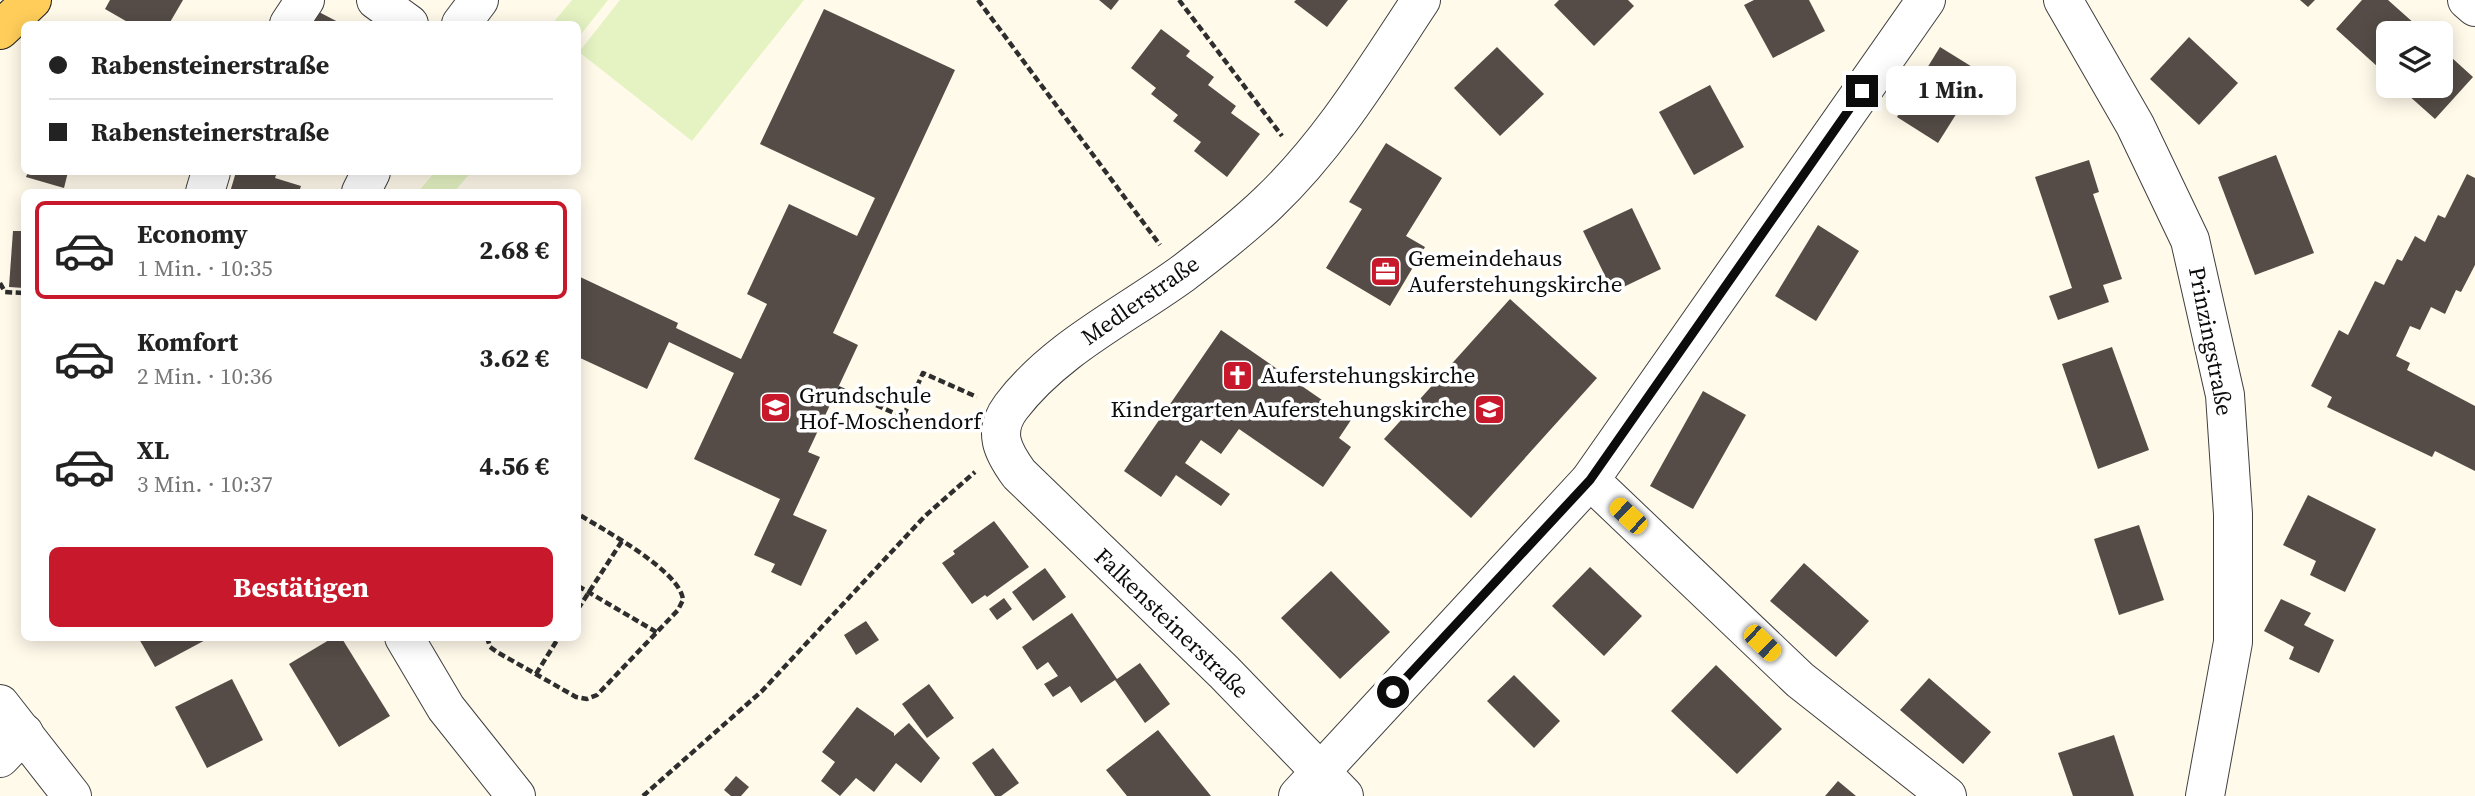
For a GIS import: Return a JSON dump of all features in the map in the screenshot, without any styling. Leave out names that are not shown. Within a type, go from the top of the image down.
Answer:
[{"type":"main road","points":[[0,30],[33,0]]},
{"type":"street","points":[[291,21],[305,0]]},
{"type":"street","points":[[376,0],[406,21]]},
{"type":"street","points":[[463,21],[480,0]]},
{"type":"street","name":"Medlerstraße","points":[[1010,408],[1082,340],[1181,274],[1268,203],[1334,131],[1421,0]]},
{"type":"street","points":[[1321,787],[1590,480],[1926,0]]},
{"type":"street","name":"Prinzingstraße","points":[[2063,0],[2135,125],[2190,240],[2225,395],[2233,514],[2233,642],[2205,796]]},
{"type":"street","points":[[2467,0],[2475,7]]},
{"type":"street","points":[[1002,449],[1001,430],[1010,408]]},
{"type":"street","name":"Falkensteinerstraße","points":[[1002,449],[1019,474],[1321,787]]},
{"type":"street","points":[[1590,480],[1800,680],[1947,796]]},
{"type":"street","points":[[406,641],[446,708],[516,796]]},
{"type":"street","points":[[0,704],[12,745],[72,796]]},
{"type":"path","points":[[978,0],[1181,274]]},
{"type":"path","points":[[1179,0],[1304,165]]},
{"type":"path","points":[[0,283],[5,292],[21,293]]},
{"type":"path","points":[[838,388],[903,417],[923,373],[1010,408]]},
{"type":"path","points":[[643,796],[762,691],[925,516],[1002,449]]},
{"type":"path","points":[[488,641],[490,647],[576,698],[593,698],[678,610],[683,595],[670,578],[622,541],[581,516]]},
{"type":"path","points":[[581,605],[622,541]]},
{"type":"path","points":[[581,588],[658,633]]},
{"type":"path","points":[[536,674],[557,641]]},
{"type":"green space","points":[[572,0],[608,0],[581,34],[581,21],[554,21]]},
{"type":"green space","points":[[620,0],[804,0],[692,141],[581,54],[581,49]]},
{"type":"green space","points":[[432,175],[468,175],[457,189],[421,189]]},
{"type":"building","points":[[110,0],[183,0],[171,21],[126,21],[105,9]]},
{"type":"building","points":[[1099,0],[1119,0],[1111,10]]},
{"type":"building","points":[[1348,0],[1327,27],[1294,2]]},
{"type":"building","points":[[1559,0],[1628,0],[1634,6],[1594,46],[1554,5]]},
{"type":"building","points":[[1754,0],[1809,0],[1825,31],[1773,58],[1744,5]]},
{"type":"building","points":[[2300,0],[2315,0],[2308,7]]},
{"type":"building","points":[[2362,0],[2388,0],[2412,21],[2376,21],[2376,65],[2336,29]]},
{"type":"building","name":"Grundschule Hof-Moschendorf","points":[[824,9],[955,70],[833,333],[858,345],[808,452],[820,457],[793,515],[827,530],[801,586],[771,572],[775,564],[754,555],[780,499],[694,459],[734,373],[669,342],[647,389],[581,358],[581,277],[678,323],[676,328],[741,359],[767,304],[747,294],[789,204],[857,236],[875,198],[760,144]]},
{"type":"building","points":[[317,11],[336,21],[312,21]]},
{"type":"building","points":[[1161,29],[1190,51],[1186,56],[1214,77],[1208,85],[1236,106],[1231,113],[1260,134],[1227,177],[1194,151],[1201,142],[1173,121],[1178,115],[1151,94],[1156,88],[1131,68]]},
{"type":"building","points":[[2189,37],[2238,83],[2199,125],[2150,79]]},
{"type":"building","points":[[1497,47],[1544,94],[1500,136],[1454,88]]},
{"type":"building","points":[[1940,47],[1982,73],[1938,143],[1897,117]]},
{"type":"building","points":[[2453,59],[2473,77],[2435,119],[2411,98],[2453,98]]},
{"type":"building","points":[[1710,85],[1744,147],[1694,175],[1659,112]]},
{"type":"building","points":[[1386,143],[1442,178],[1406,236],[1425,247],[1390,306],[1326,268],[1362,209],[1349,202]]},
{"type":"building","points":[[2276,155],[2314,253],[2255,275],[2218,177]]},
{"type":"building","points":[[2089,160],[2099,192],[2093,194],[2122,279],[2103,285],[2109,302],[2058,320],[2049,296],[2072,288],[2035,177]]},
{"type":"building","points":[[2467,174],[2475,178],[2475,265],[2461,292],[2456,290],[2445,314],[2431,307],[2420,330],[2410,326],[2396,356],[2410,363],[2407,370],[2475,406],[2475,471],[2435,451],[2432,457],[2327,407],[2332,397],[2311,386],[2339,330],[2348,335],[2375,281],[2384,285],[2397,259],[2402,261],[2415,236],[2425,242],[2438,215],[2445,218]]},
{"type":"building","points":[[27,175],[67,175],[64,188],[26,177]]},
{"type":"building","points":[[235,175],[276,175],[275,178],[301,186],[300,189],[231,189]]},
{"type":"building","points":[[1632,208],[1661,269],[1613,292],[1583,231]]},
{"type":"building","points":[[1818,225],[1859,251],[1816,321],[1775,296]]},
{"type":"building","points":[[13,231],[21,231],[21,288],[9,287]]},
{"type":"building","name":"Kindergarten Auferstehungskirche","points":[[1510,299],[1597,378],[1471,518],[1384,439]]},
{"type":"building","name":"Auferstehungskirche","points":[[1221,330],[1351,420],[1339,438],[1351,447],[1323,487],[1239,429],[1221,454],[1201,440],[1185,463],[1230,494],[1221,506],[1176,475],[1161,497],[1124,471]]},
{"type":"building","points":[[2112,347],[2149,450],[2098,469],[2062,364]]},
{"type":"building","points":[[1703,391],[1746,415],[1693,509],[1650,486]]},
{"type":"building","points":[[2308,495],[2376,529],[2345,592],[2310,575],[2316,561],[2283,545]]},
{"type":"building","points":[[994,521],[1029,567],[987,597],[985,595],[972,604],[942,563],[955,554],[953,551]]},
{"type":"building","points":[[2139,525],[2164,600],[2119,615],[2094,539]]},
{"type":"building","points":[[1804,563],[1869,621],[1836,657],[1770,601]]},
{"type":"building","points":[[1590,567],[1642,616],[1604,656],[1552,606]]},
{"type":"building","points":[[1045,568],[1066,597],[1033,621],[1012,592]]},
{"type":"building","points":[[1331,571],[1390,632],[1340,679],[1281,618]]},
{"type":"building","points":[[1004,598],[1012,609],[997,620],[989,609]]},
{"type":"building","points":[[2281,599],[2311,613],[2304,625],[2334,640],[2319,673],[2289,659],[2294,647],[2264,631]]},
{"type":"building","points":[[1072,613],[1117,679],[1140,663],[1170,704],[1145,723],[1115,680],[1081,703],[1070,686],[1053,697],[1044,684],[1058,676],[1048,662],[1037,670],[1022,647]]},
{"type":"building","points":[[866,621],[879,640],[856,655],[844,635]]},
{"type":"building","points":[[140,641],[204,641],[155,667]]},
{"type":"building","points":[[327,641],[343,641],[390,716],[339,747],[289,664]]},
{"type":"building","points":[[1716,665],[1782,729],[1737,774],[1671,711]]},
{"type":"building","points":[[1514,675],[1560,721],[1534,748],[1487,701]]},
{"type":"building","points":[[1929,678],[1991,732],[1963,764],[1900,710]]},
{"type":"building","points":[[232,679],[263,740],[207,768],[175,707]]},
{"type":"building","points":[[929,684],[954,718],[927,738],[902,704]]},
{"type":"building","points":[[857,707],[894,733],[894,736],[909,723],[940,758],[921,783],[896,763],[874,792],[856,778],[840,796],[821,781],[835,762],[822,752]]},
{"type":"building","points":[[1158,730],[1211,796],[1127,796],[1106,770]]},
{"type":"building","points":[[2114,735],[2134,796],[2073,796],[2058,753]]},
{"type":"building","points":[[993,748],[1019,783],[1001,796],[995,796],[972,763]]},
{"type":"building","points":[[736,776],[749,787],[741,796],[731,796],[724,790]]},
{"type":"building","points":[[1838,781],[1856,796],[1825,796]]},
{"type":"place","name":"Gemeindehaus Auferstehungskirche","points":[[1385,271]]},
{"type":"place","name":"Auferstehungskirche","points":[[1238,375]]},
{"type":"place","name":"Grundschule Hof-Moschendorf","points":[[776,408]]},
{"type":"place","name":"Kindergarten Auferstehungskirche","points":[[1490,409]]},
{"type":"route","points":[[1393,692],[1590,480],[1862,91]]}]
